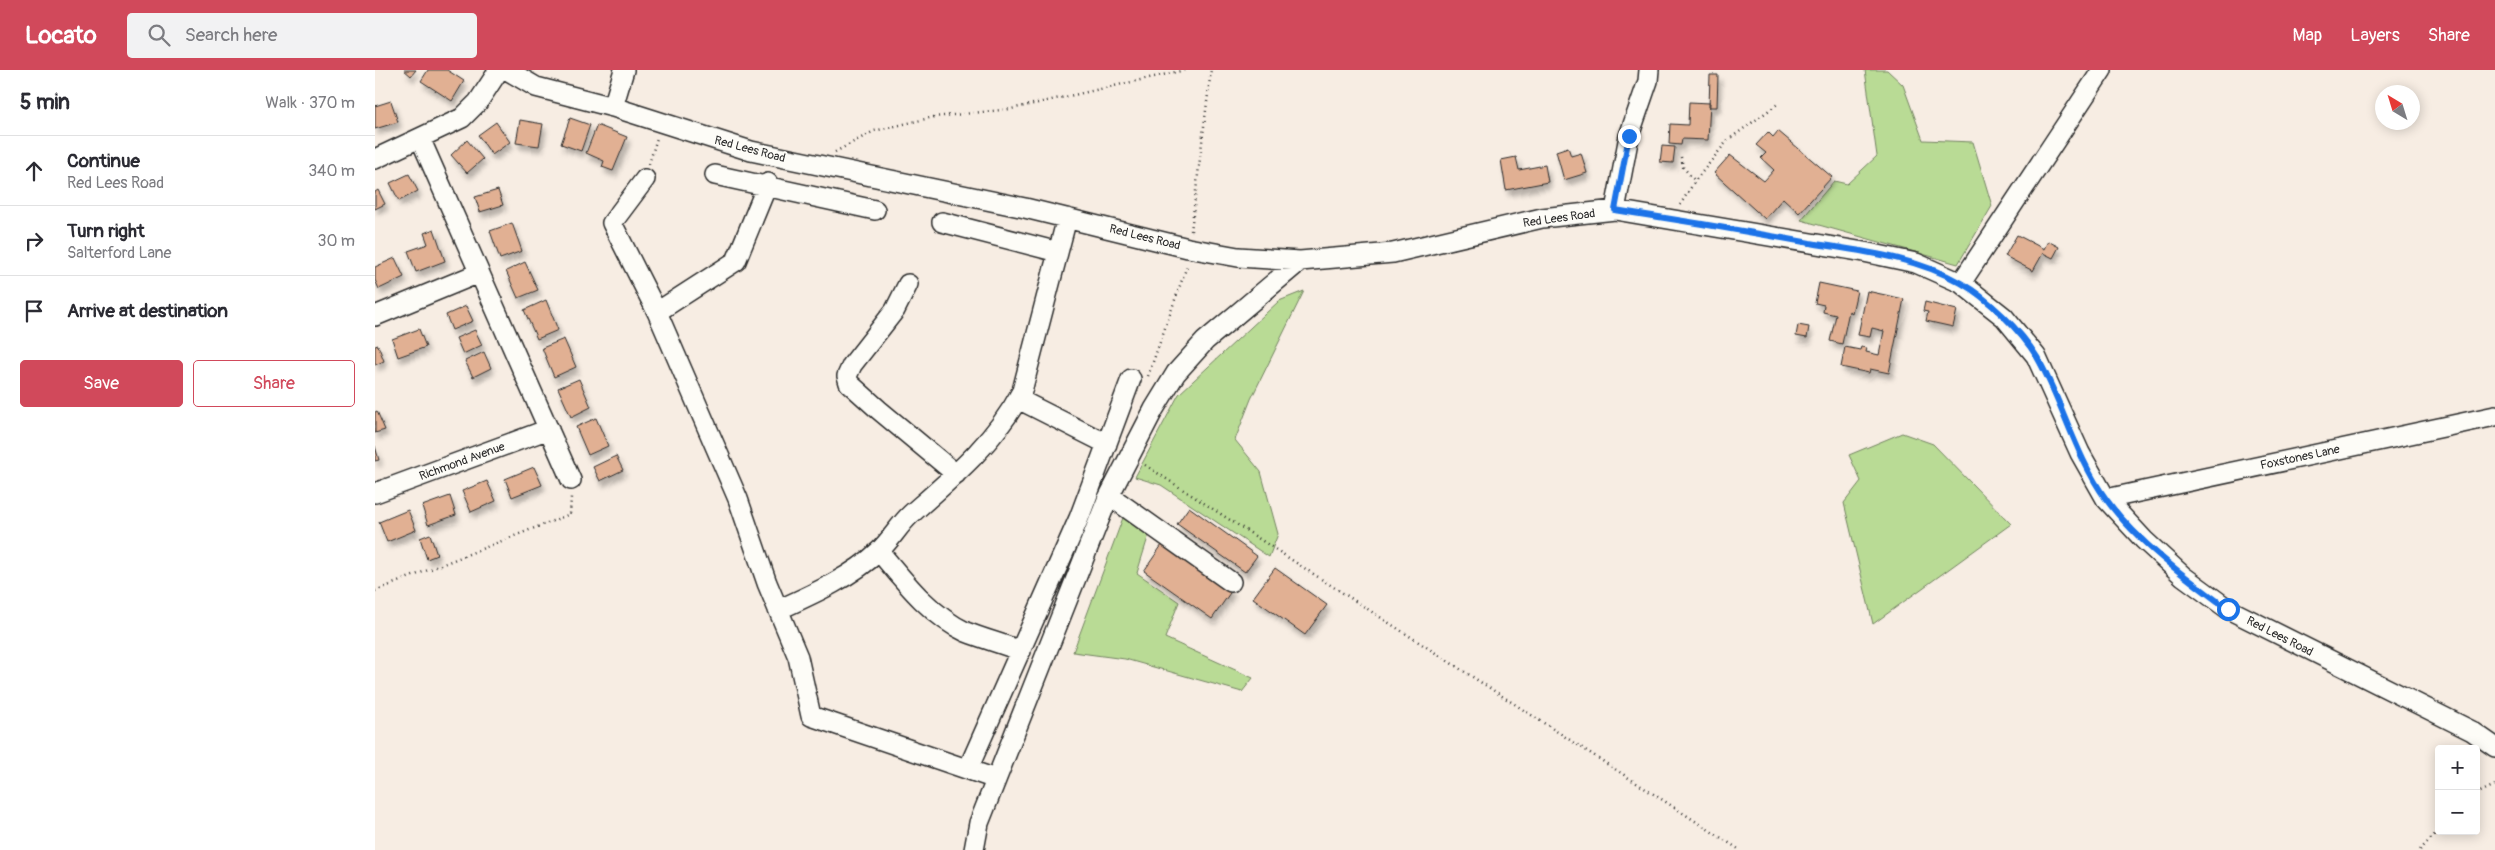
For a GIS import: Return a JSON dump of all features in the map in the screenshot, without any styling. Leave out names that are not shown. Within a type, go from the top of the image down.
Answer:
[{"type":"street","points":[[375,159],[463,118],[478,102],[499,70]]},
{"type":"street","name":"Red Lees Road","points":[[507,70],[536,87],[613,107],[751,151],[1067,218],[1238,257],[1300,261],[1393,252],[1542,218],[1615,210],[1908,262],[1961,283],[2004,317],[2036,356],[2080,453],[2106,499],[2143,540],[2183,576],[2228,609],[2471,731],[2495,747]]},
{"type":"street","points":[[613,107],[624,70]]},
{"type":"street","points":[[1615,210],[1629,136],[1648,81],[1649,70]]},
{"type":"street","points":[[1961,283],[2102,70]]},
{"type":"street","points":[[420,138],[571,480]]},
{"type":"street","points":[[715,175],[875,210]]},
{"type":"street","points":[[645,179],[612,223],[657,312],[738,499],[778,610],[798,657],[811,716],[987,776]]},
{"type":"street","points":[[657,312],[736,261],[767,185]]},
{"type":"street","points":[[778,610],[830,586],[879,551],[903,521],[978,454],[1011,412],[1022,391],[1067,218]]},
{"type":"street","points":[[942,222],[1058,252]]},
{"type":"street","points":[[974,850],[979,823],[1110,496],[1154,409],[1176,373],[1205,341],[1300,261]]},
{"type":"street","points":[[375,316],[479,273]]},
{"type":"street","points":[[908,284],[895,310],[852,365],[847,376],[849,382],[879,410],[956,474]]},
{"type":"street","points":[[969,769],[1079,518],[1131,379]]},
{"type":"street","points":[[1018,399],[1107,444]]},
{"type":"street","name":"Foxstones Lane","points":[[2106,499],[2495,416]]},
{"type":"street","name":"Richmond Avenue","points":[[375,493],[549,429]]},
{"type":"street","points":[[1110,496],[1231,582]]},
{"type":"street","points":[[879,551],[923,601],[942,617],[966,631],[1021,650]]},
{"type":"path","points":[[823,166],[829,154],[874,131],[934,117],[1011,109],[1185,70]]},
{"type":"path","points":[[1671,219],[1695,181],[1729,140],[1779,103]]},
{"type":"path","points":[[645,179],[662,122]]},
{"type":"path","points":[[1681,157],[1683,167],[1695,181]]},
{"type":"path","points":[[1130,456],[1740,850]]},
{"type":"path","points":[[375,591],[570,514],[571,480]]},
{"type":"path","points":[[2480,792],[2495,785]]},
{"type":"path","points":[[2420,850],[2435,834]]},
{"type":"green space","points":[[1865,70],[1887,70],[1903,85],[1923,140],[1973,142],[1992,206],[1958,264],[1801,220],[1834,181],[1847,184],[1877,156]]},
{"type":"green space","points":[[1304,291],[1251,399],[1235,440],[1261,472],[1278,534],[1269,557],[1161,485],[1135,477],[1179,394],[1279,301]]},
{"type":"green space","points":[[1902,433],[1933,444],[2011,524],[1873,624],[1844,503],[1861,481],[1849,455]]},
{"type":"green space","points":[[1124,515],[1150,531],[1137,573],[1179,602],[1165,638],[1253,678],[1242,692],[1125,659],[1073,652]]},
{"type":"building","points":[[404,70],[416,70],[411,76]]},
{"type":"building","points":[[428,70],[447,70],[464,81],[452,101],[421,81]]},
{"type":"building","points":[[1710,75],[1718,75],[1717,107],[1709,107]]},
{"type":"building","points":[[391,101],[398,122],[375,129],[375,106]]},
{"type":"building","points":[[1689,102],[1710,103],[1708,140],[1682,139],[1681,145],[1669,144],[1670,124],[1688,125]]},
{"type":"building","points":[[570,118],[590,125],[581,151],[561,144]]},
{"type":"building","points":[[520,120],[543,124],[539,146],[516,143]]},
{"type":"building","points":[[496,122],[510,142],[492,155],[478,135]]},
{"type":"building","points":[[597,125],[627,137],[613,171],[602,167],[604,161],[586,153]]},
{"type":"building","points":[[1778,131],[1832,177],[1799,213],[1783,198],[1765,219],[1714,173],[1730,155],[1764,181],[1774,170],[1761,158],[1766,153],[1756,145],[1768,132],[1773,137]]},
{"type":"building","points":[[467,140],[483,159],[467,173],[451,155]]},
{"type":"building","points":[[1662,146],[1675,147],[1673,163],[1660,162]]},
{"type":"building","points":[[1568,147],[1571,156],[1581,153],[1587,173],[1564,180],[1556,151]]},
{"type":"building","points":[[1516,157],[1519,170],[1545,165],[1548,182],[1506,190],[1501,160]]},
{"type":"building","points":[[409,174],[418,191],[399,201],[390,183]]},
{"type":"building","points":[[378,190],[385,204],[375,209],[375,192]]},
{"type":"building","points":[[498,190],[503,205],[480,212],[475,197]]},
{"type":"building","points":[[512,223],[522,251],[500,259],[490,231]]},
{"type":"building","points":[[434,229],[445,261],[416,272],[408,251],[428,244],[424,233]]},
{"type":"building","points":[[2017,235],[2044,249],[2048,241],[2059,247],[2053,258],[2043,253],[2033,271],[2005,256]]},
{"type":"building","points":[[395,258],[404,277],[379,289],[375,280],[375,267]]},
{"type":"building","points":[[525,262],[538,290],[518,298],[506,271]]},
{"type":"building","points":[[1819,283],[1857,291],[1852,313],[1849,311],[1842,344],[1830,341],[1836,315],[1823,312],[1824,305],[1815,303]]},
{"type":"building","points":[[1867,291],[1904,299],[1889,373],[1870,369],[1869,373],[1841,367],[1845,347],[1860,350],[1861,347],[1867,348],[1866,352],[1879,355],[1884,331],[1872,328],[1870,337],[1858,335]]},
{"type":"building","points":[[546,300],[558,330],[537,339],[524,310]]},
{"type":"building","points":[[1925,302],[1957,310],[1953,327],[1926,321],[1928,312],[1923,311]]},
{"type":"building","points":[[466,306],[473,321],[452,330],[446,315]]},
{"type":"building","points":[[1798,325],[1809,327],[1807,338],[1796,336]]},
{"type":"building","points":[[419,329],[426,347],[398,357],[392,339]]},
{"type":"building","points":[[475,330],[482,345],[463,354],[456,338]]},
{"type":"building","points":[[564,339],[576,367],[554,377],[542,348]]},
{"type":"building","points":[[378,345],[384,361],[375,365],[375,346]]},
{"type":"building","points":[[484,352],[491,368],[473,377],[465,361]]},
{"type":"building","points":[[579,379],[591,407],[571,417],[558,388]]},
{"type":"building","points":[[377,411],[385,430],[375,433],[375,412]]},
{"type":"building","points":[[596,418],[608,446],[588,455],[576,427]]},
{"type":"building","points":[[375,446],[379,460],[375,461]]},
{"type":"building","points":[[616,456],[623,470],[600,481],[593,467]]},
{"type":"building","points":[[534,467],[542,485],[512,497],[505,479]]},
{"type":"building","points":[[487,481],[496,501],[471,512],[462,491]]},
{"type":"building","points":[[450,496],[456,515],[428,525],[422,506]]},
{"type":"building","points":[[1189,507],[1257,556],[1245,572],[1177,524]]},
{"type":"building","points":[[408,510],[416,530],[387,542],[379,522]]},
{"type":"building","points":[[430,534],[437,555],[427,559],[420,538]]},
{"type":"building","points":[[1164,542],[1232,590],[1212,619],[1144,571]]},
{"type":"building","points":[[1275,568],[1327,605],[1305,635],[1253,598]]},
{"type":"route","points":[[1629,136],[1615,210],[1864,252],[1916,264],[1961,283],[2000,313],[2036,356],[2080,453],[2106,499],[2143,540],[2183,576],[2228,609]]}]
